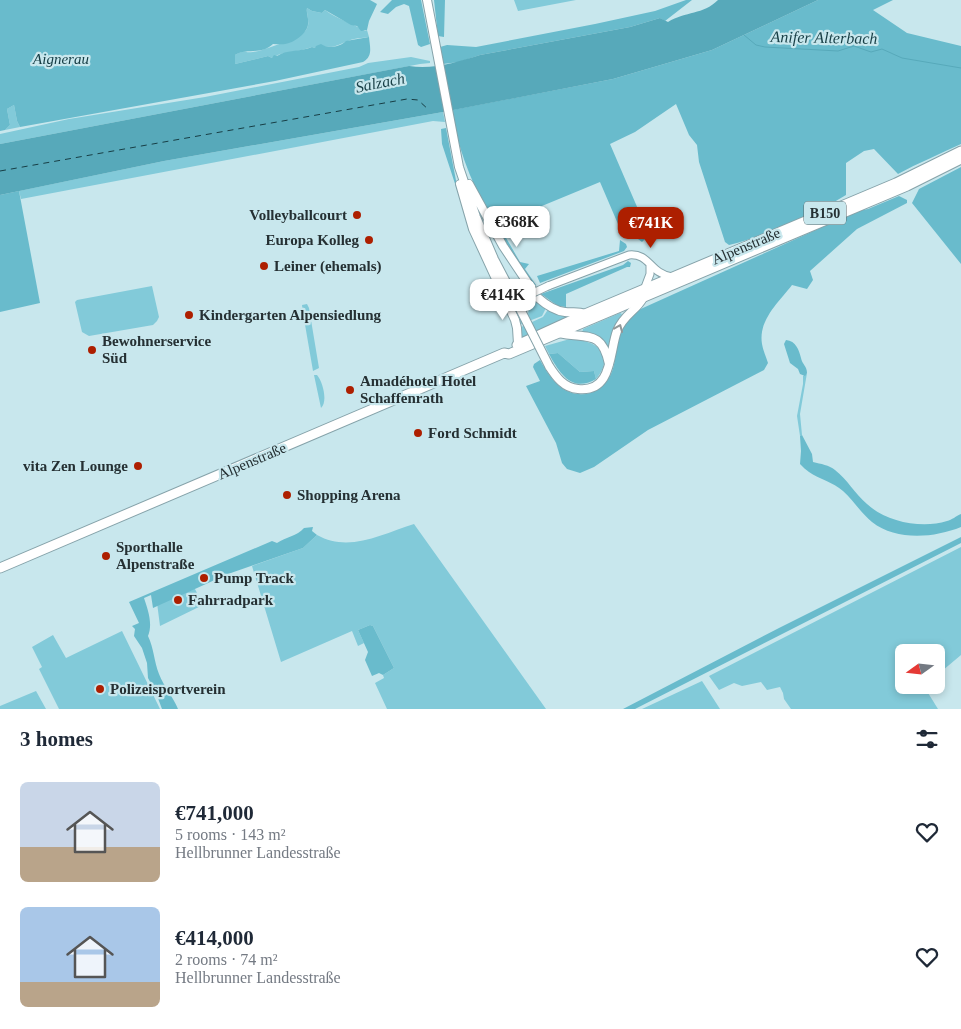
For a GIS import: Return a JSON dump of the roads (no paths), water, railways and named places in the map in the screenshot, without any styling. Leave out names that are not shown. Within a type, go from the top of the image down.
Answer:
[{"type":"main road","points":[[427,0],[459,167],[476,217],[506,281],[555,376],[564,384],[582,390],[592,388],[600,383],[606,375],[617,332],[626,315],[639,304],[643,294]]},
{"type":"main road","name":"Alpenstraße","points":[[504,354],[507,349],[585,314],[643,294],[672,278],[896,183],[961,151]]},
{"type":"main road","name":"Alpenstraße","points":[[0,568],[504,354],[509,354],[559,333],[643,294],[907,186],[961,159]]},
{"type":"main road","points":[[459,167],[466,176],[503,246],[537,297],[557,310],[585,314]]},
{"type":"main road","points":[[459,167],[459,179],[473,229],[515,320],[518,328],[518,344]]},
{"type":"main road","points":[[559,333],[581,335],[597,340],[603,345],[609,366]]},
{"type":"street","points":[[516,301],[548,286],[629,255],[636,254],[642,256],[660,274],[672,278]]},
{"type":"street","points":[[643,294],[650,274],[650,266]]},
{"type":"water","name":"Salzach","points":[[718,0],[818,0],[712,50],[613,79],[443,112],[164,161],[0,195],[0,144],[409,66],[445,65],[480,55],[630,27],[660,18],[668,22],[700,11]]},
{"type":"waterway","name":"Anifer Alterbach","points":[[744,35],[756,45],[765,47],[838,51],[854,46],[871,52],[882,49],[902,58],[961,68]]},
{"type":"place","name":"Volleyballcourt","points":[[357,215]]},
{"type":"place","name":"Europa Kolleg","points":[[369,240]]},
{"type":"place","name":"Leiner (ehemals)","points":[[264,266]]},
{"type":"place","name":"Kindergarten Alpensiedlung","points":[[189,315]]},
{"type":"place","name":"Bewohnerservice Süd","points":[[92,350]]},
{"type":"place","name":"Amadéhotel Hotel Schaffenrath","points":[[350,390]]},
{"type":"place","name":"Ford Schmidt","points":[[418,433]]},
{"type":"place","name":"vita Zen Lounge","points":[[138,466]]},
{"type":"place","name":"Shopping Arena","points":[[287,495]]},
{"type":"place","name":"Sporthalle Alpenstraße","points":[[106,556]]},
{"type":"place","name":"Pump Track","points":[[204,578]]},
{"type":"place","name":"Fahrradpark","points":[[178,600]]},
{"type":"place","name":"Polizeisportverein","points":[[100,689]]},
{"type":"park label","name":"Aignerau","points":[[61,59]]}]
